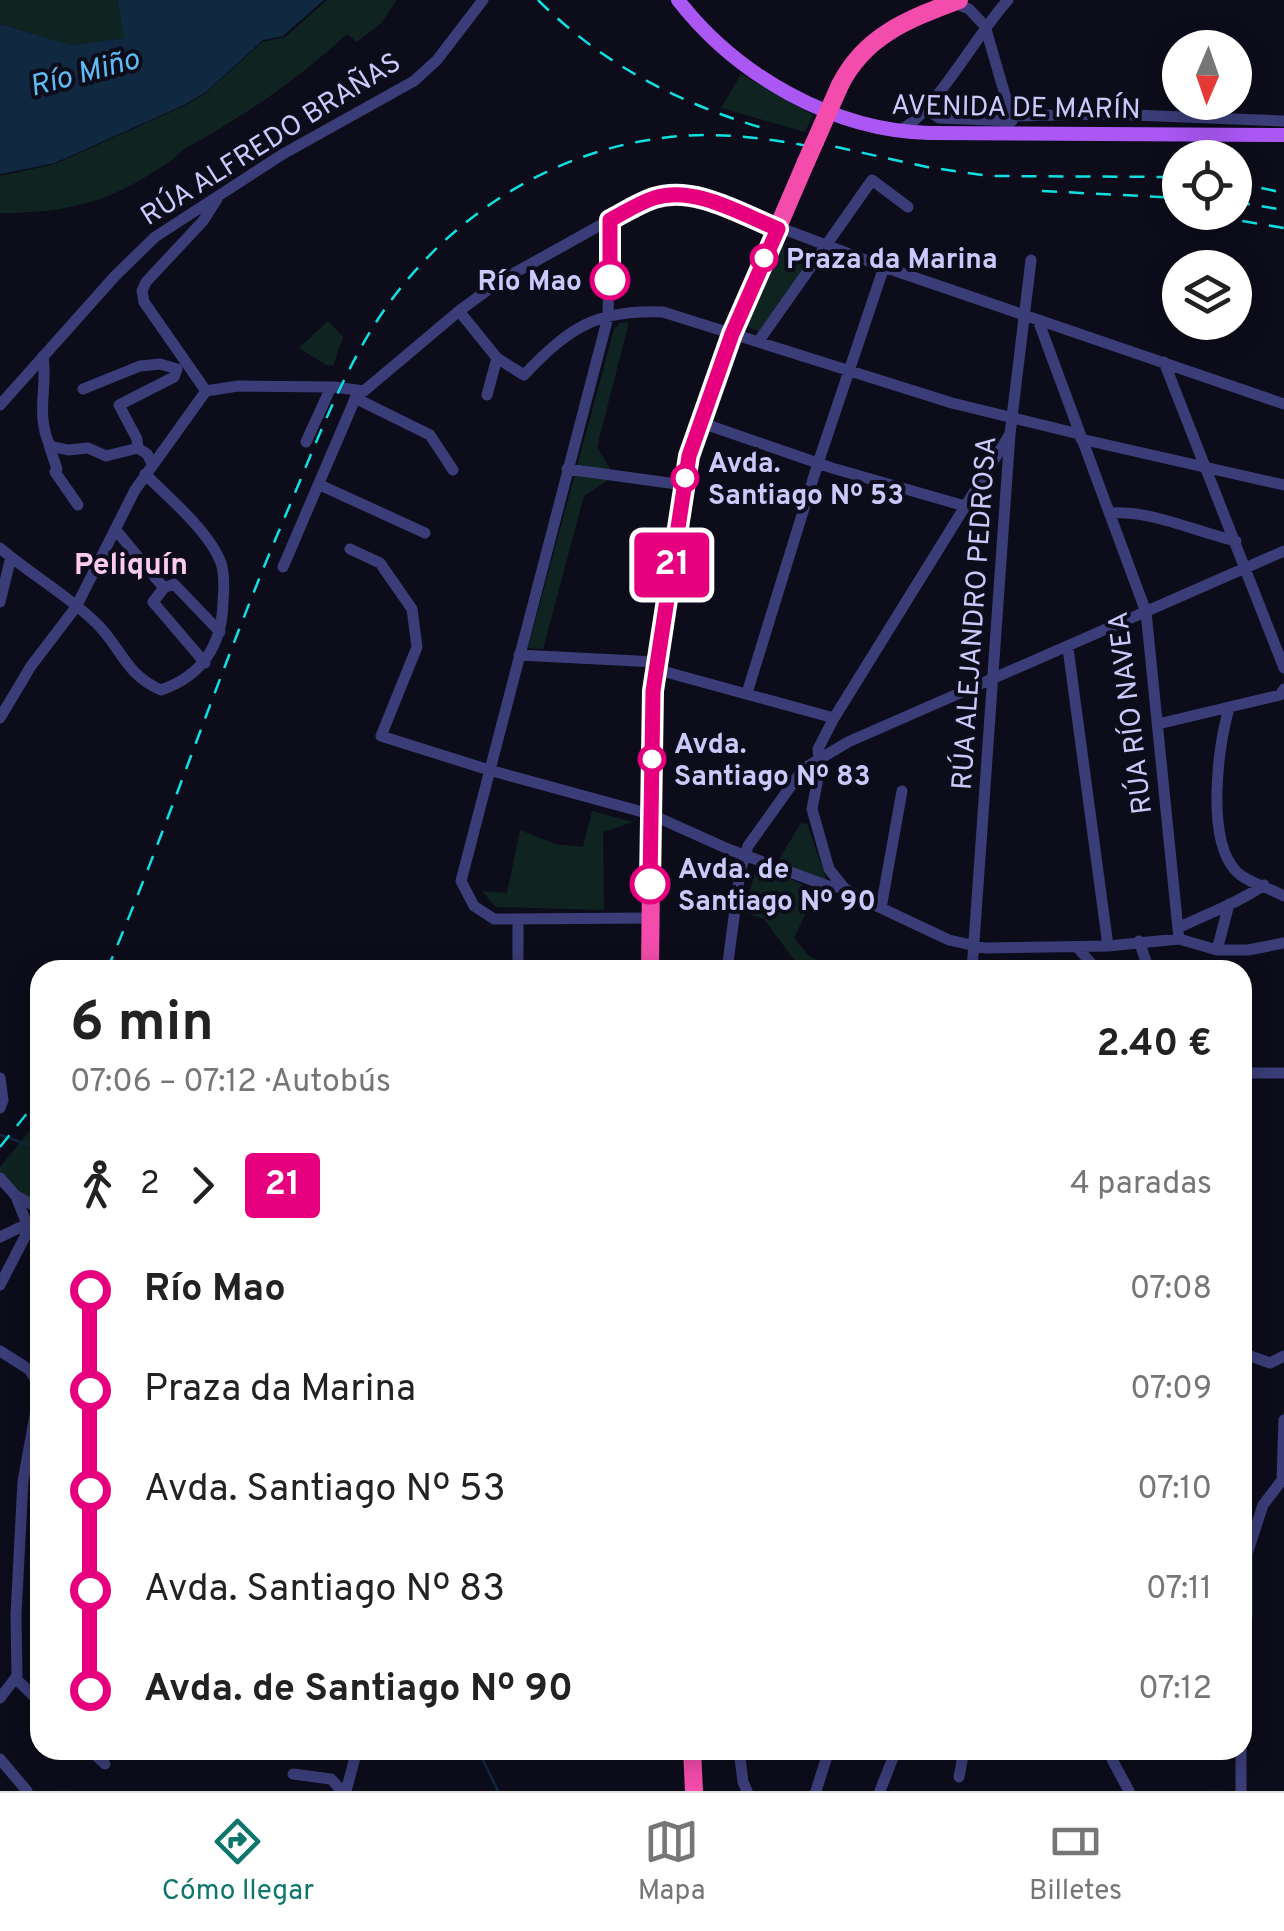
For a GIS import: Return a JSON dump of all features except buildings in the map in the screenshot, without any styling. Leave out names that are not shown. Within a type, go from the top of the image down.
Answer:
[{"type":"highway","points":[[650,960],[656,665],[684,485],[699,422],[732,334],[840,85],[865,47],[884,32],[956,1]]},
{"type":"highway","points":[[689,1760],[690,1791]]},
{"type":"highway","points":[[692,1760],[709,1791]]},
{"type":"main road","name":"AVENIDA DE MARÍN","points":[[678,0],[716,41],[778,86],[839,116],[899,131],[1012,123],[1284,134]]},
{"type":"street","name":"RÚA ALFREDO BRAÑAS","points":[[0,405],[140,250],[169,226],[282,154],[414,81],[437,60],[483,0]]},
{"type":"street","points":[[899,131],[914,124],[1008,0]]},
{"type":"street","points":[[956,1],[985,26],[1012,123]]},
{"type":"street","name":"AVENIDA DE MARÍN","points":[[926,109],[939,118],[1012,123],[1162,119]]},
{"type":"street","name":"AVENIDA DE MARÍN","points":[[1252,119],[1284,120]]},
{"type":"street","points":[[1213,120],[1214,134]]},
{"type":"street","points":[[758,342],[872,180],[908,208]]},
{"type":"street","points":[[284,567],[356,395],[376,383],[458,311],[500,281],[657,197],[680,194],[712,202],[884,267],[1284,404]]},
{"type":"street","points":[[206,391],[183,368],[144,302],[142,291],[204,221],[219,195]]},
{"type":"street","points":[[610,220],[608,317],[462,869],[462,888],[487,918],[650,918]]},
{"type":"street","name":"RÚA ALEJANDRO PEDROSA","points":[[973,960],[994,679],[1003,458],[1032,318],[1031,260]]},
{"type":"street","points":[[747,693],[884,267]]},
{"type":"street","points":[[458,311],[497,358],[524,375],[554,344],[585,323],[664,312],[1012,419],[1284,485]]},
{"type":"street","name":"RÚA RÍO NAVEA","points":[[1032,318],[1146,612],[1178,934]]},
{"type":"street","points":[[43,356],[42,428],[55,472],[78,504]]},
{"type":"street","points":[[486,395],[497,358]]},
{"type":"street","points":[[1164,362],[1284,668]]},
{"type":"street","points":[[83,389],[140,366],[183,368]]},
{"type":"street","points":[[0,548],[76,606],[106,634],[125,665],[151,686],[160,690],[178,684],[204,663],[220,632],[224,584],[220,562],[148,468],[120,405],[183,368]]},
{"type":"street","points":[[0,718],[31,666],[76,606],[148,468],[206,391],[238,386],[336,388],[430,435],[453,470]]},
{"type":"street","points":[[306,442],[336,388]]},
{"type":"street","points":[[699,422],[818,463],[965,506]]},
{"type":"street","points":[[49,445],[68,450],[88,448],[106,456],[138,448]]},
{"type":"street","points":[[844,888],[830,870],[812,809],[818,749],[965,506],[1003,458]]},
{"type":"street","points":[[567,469],[684,485]]},
{"type":"street","points":[[320,485],[425,533]]},
{"type":"street","points":[[1110,513],[1156,519],[1236,542]]},
{"type":"street","points":[[115,529],[164,588]]},
{"type":"street","points":[[350,549],[380,564],[412,609],[417,647],[381,736],[650,814],[744,855],[828,886],[844,888],[949,940],[974,947],[1108,946],[1178,934],[1264,885]]},
{"type":"street","points":[[728,960],[744,855],[790,784],[848,742],[1284,550]]},
{"type":"street","points":[[0,602],[11,558]]},
{"type":"street","points":[[204,663],[152,602],[164,588],[174,584],[220,632]]},
{"type":"street","points":[[1068,648],[1108,946]]},
{"type":"street","points":[[519,656],[656,665],[834,718]]},
{"type":"street","points":[[1158,724],[1280,695],[1284,690]]},
{"type":"street","points":[[1229,708],[1220,742],[1218,830],[1224,852],[1237,873],[1284,896]]},
{"type":"street","points":[[881,908],[902,791]]},
{"type":"street","points":[[1218,950],[1229,904]]},
{"type":"street","points":[[518,920],[518,960]]},
{"type":"street","points":[[1178,934],[1218,950],[1248,950],[1284,943]]},
{"type":"street","points":[[1139,941],[1146,960]]},
{"type":"street","points":[[1077,947],[1088,960]]},
{"type":"street","points":[[1252,1074],[1284,1072]]},
{"type":"street","points":[[0,1078],[0,1108]]},
{"type":"street","points":[[0,1178],[30,1215]]},
{"type":"street","points":[[0,1237],[30,1219]]},
{"type":"street","points":[[0,1285],[30,1222]]},
{"type":"street","points":[[0,1350],[30,1370]]},
{"type":"street","points":[[1252,1357],[1270,1363],[1284,1356]]},
{"type":"street","points":[[1252,1537],[1263,1505],[1282,1480],[1284,1420]]},
{"type":"street","points":[[0,1698],[15,1678],[23,1481],[30,1443]]},
{"type":"street","points":[[15,1678],[30,1692]]},
{"type":"street","points":[[0,1759],[27,1791]]},
{"type":"street","points":[[101,1760],[105,1764]]},
{"type":"street","points":[[293,1774],[330,1779],[344,1791],[354,1760]]},
{"type":"street","points":[[740,1760],[747,1791]]},
{"type":"street","points":[[816,1791],[825,1760]]},
{"type":"street","points":[[880,1791],[892,1760]]},
{"type":"street","points":[[959,1777],[962,1760]]},
{"type":"street","points":[[1113,1760],[1130,1791]]},
{"type":"street","points":[[1241,1760],[1241,1791]]},
{"type":"green space","points":[[0,0],[118,0],[125,38],[71,45],[0,24]]},
{"type":"green space","points":[[327,0],[397,0],[381,23],[357,42],[347,34],[269,97],[133,184],[79,205],[0,213],[0,176],[55,164],[186,105],[206,93],[262,42],[285,37]]},
{"type":"green space","points":[[741,74],[813,115],[805,132],[721,108]]},
{"type":"green space","points":[[786,243],[819,251],[762,333],[745,325],[776,254]]},
{"type":"green space","points":[[328,321],[343,337],[333,366],[299,348]]},
{"type":"green space","points":[[629,322],[597,447],[610,469],[607,481],[584,496],[543,649],[528,648],[614,329]]},
{"type":"green space","points":[[592,811],[633,822],[603,832],[604,910],[496,907],[482,891],[507,893],[520,830],[555,844],[583,847]]},
{"type":"green space","points":[[801,823],[807,824],[827,881],[778,861]]},
{"type":"green space","points":[[763,866],[816,891],[794,938],[810,957],[819,960],[794,960],[764,919],[743,912],[757,867]]},
{"type":"green space","points":[[30,1130],[30,1201],[0,1178],[0,1167]]},
{"type":"water","name":"Río Miño","points":[[118,0],[324,0],[283,36],[263,40],[206,92],[184,105],[55,163],[0,174],[0,24],[71,45],[124,38]]},
{"type":"waterway","points":[[0,1135],[30,1146]]},
{"type":"waterway","points":[[483,1760],[498,1791]]},
{"type":"railway","points":[[538,0],[589,44],[644,79],[703,107],[766,129]]},
{"type":"railway","points":[[111,960],[258,581],[324,425],[359,351],[402,286],[474,216],[516,188],[607,149],[656,139],[706,135],[819,148]]},
{"type":"railway","points":[[809,141],[989,176],[1162,177]]},
{"type":"railway","points":[[1252,186],[1284,193]]},
{"type":"railway","points":[[1042,191],[1162,197]]},
{"type":"railway","points":[[1252,205],[1284,210]]},
{"type":"railway","points":[[1252,223],[1284,228]]},
{"type":"railway","points":[[0,1147],[30,1110]]},
{"type":"bus line","name":"21","points":[[610,280],[610,220],[657,197],[680,194],[701,199],[778,229],[732,334],[689,456],[653,691],[650,884]]},
{"type":"place","name":"Praza da Marina","points":[[764,258]]},
{"type":"place","name":"Río Mao","points":[[610,280]]},
{"type":"place","name":"Avda. Santiago Nº 53","points":[[685,478]]},
{"type":"place","name":"Avda. Santiago Nº 83","points":[[652,759]]},
{"type":"place","name":"Avda. de Santiago Nº 90","points":[[650,884]]},
{"type":"district","name":"Peliquín","points":[[131,564]]}]
